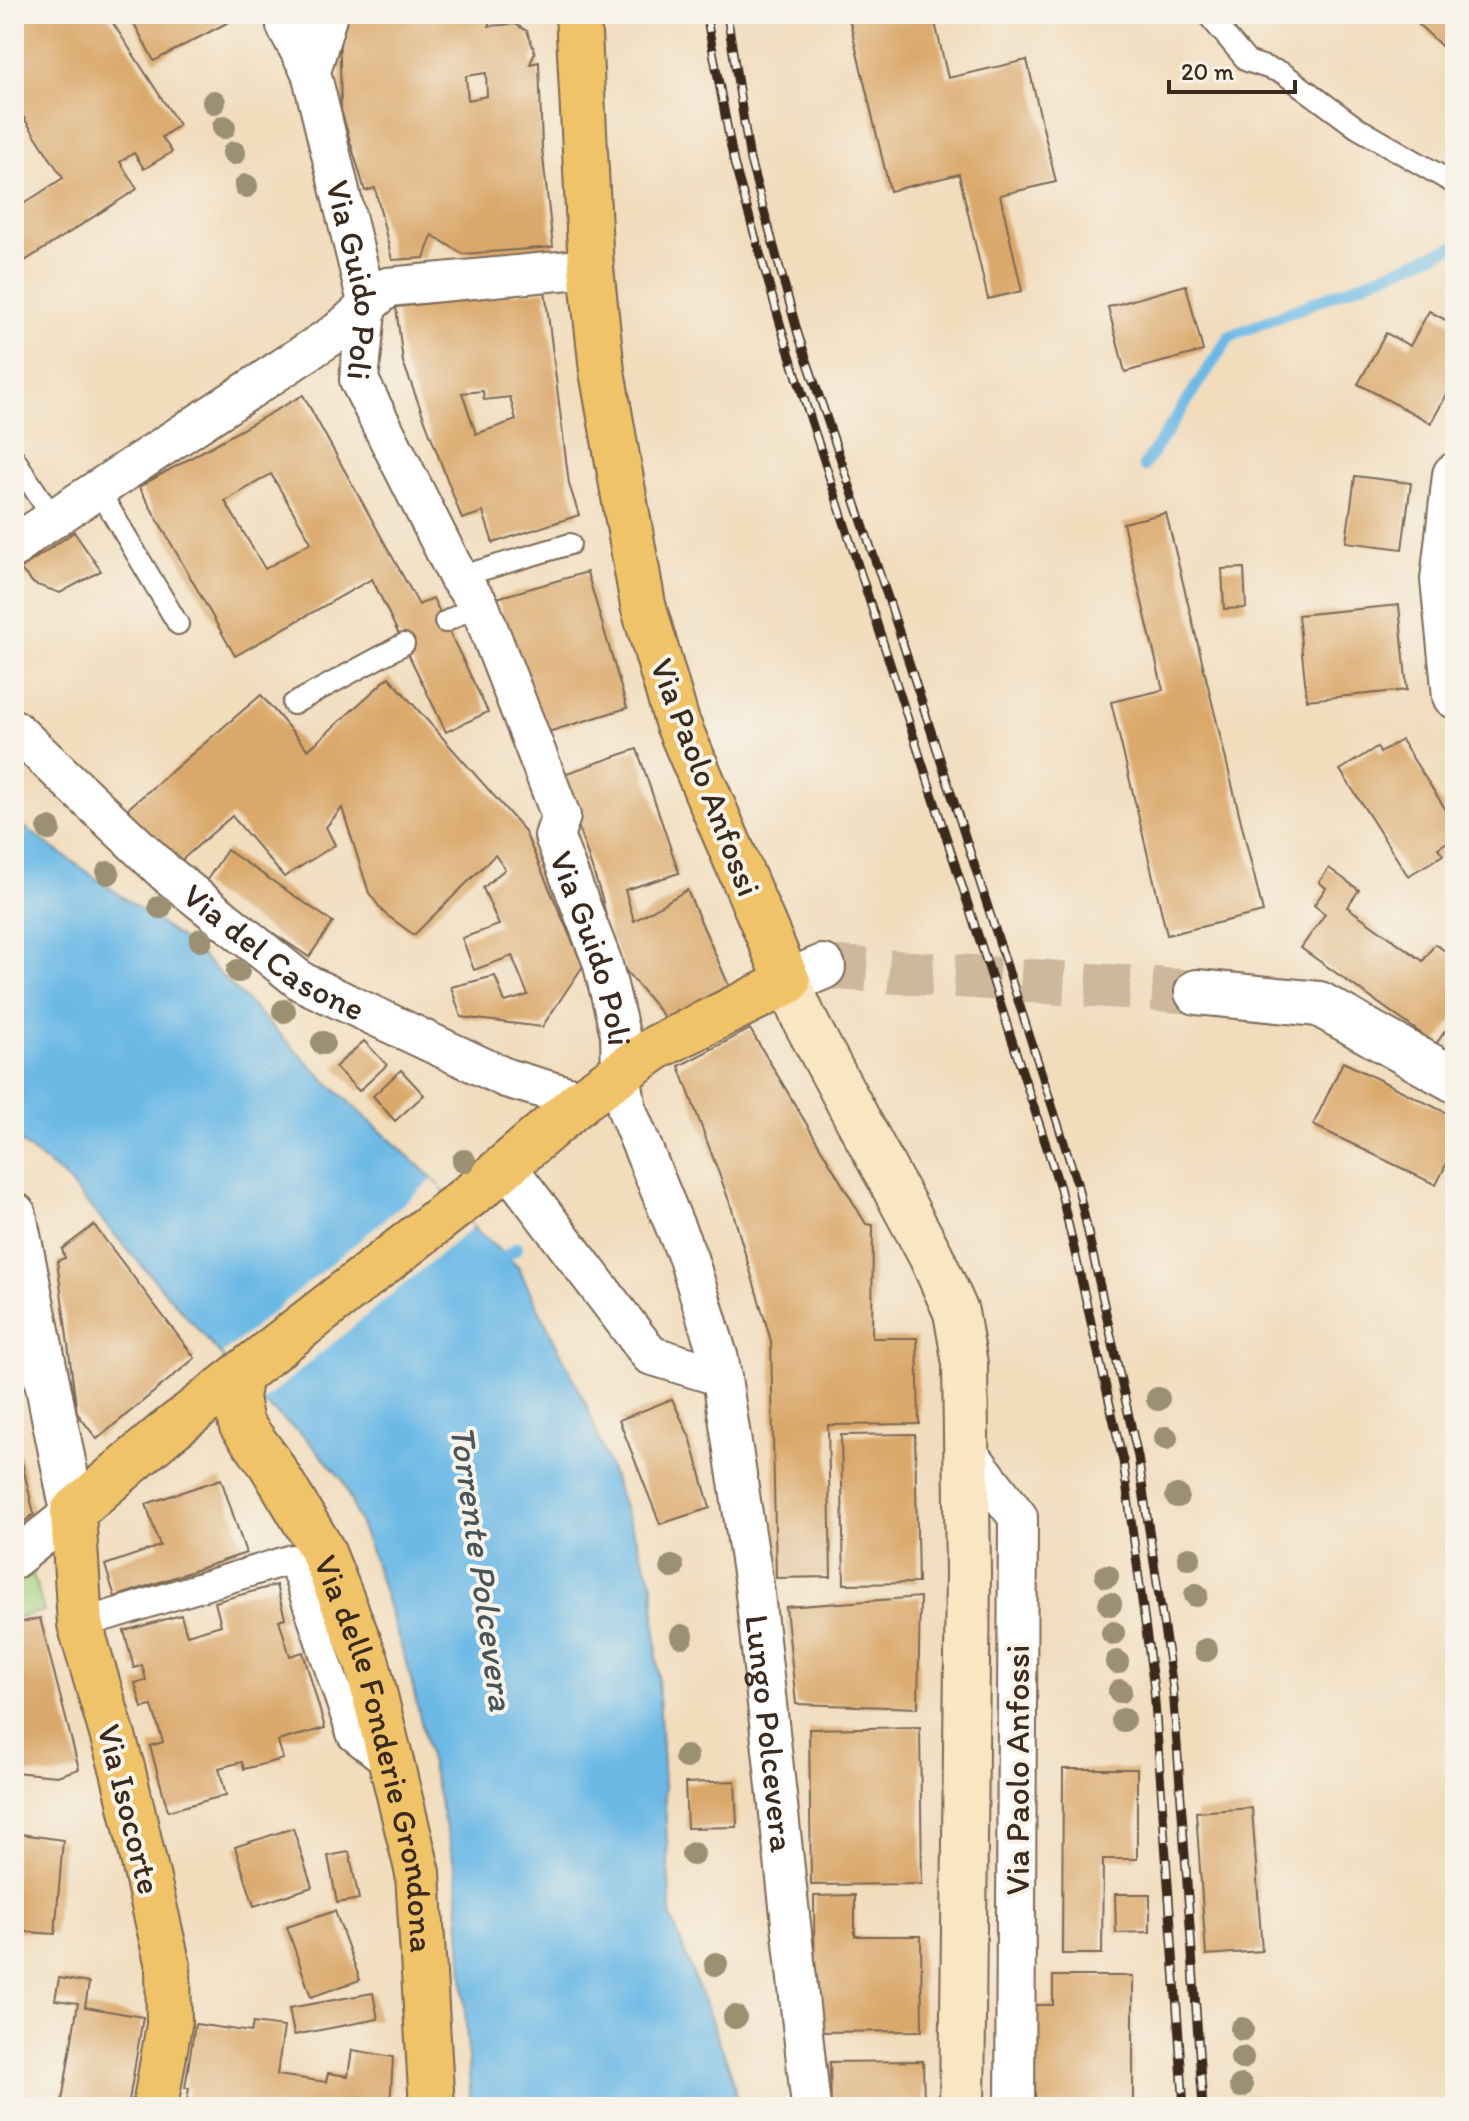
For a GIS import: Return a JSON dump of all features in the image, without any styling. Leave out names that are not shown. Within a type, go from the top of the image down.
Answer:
[{"type":"main road","name":"Via Paolo Anfossi","points":[[578,14],[591,268],[602,371],[643,605],[677,722],[806,975],[805,1021],[931,1256],[956,1312],[965,1364],[967,1451],[962,2107]]},
{"type":"main road","points":[[73,1512],[163,1435],[506,1165],[582,1100],[657,1047],[806,975]]},
{"type":"main road","points":[[163,1435],[200,1424],[241,1424],[236,1397],[240,1375]]},
{"type":"main road","name":"Via delle Fonderie Grondona","points":[[241,1424],[270,1463],[322,1550],[367,1663],[418,1873],[432,2107]]},
{"type":"main road","name":"Via Isocorte","points":[[73,1512],[80,1624],[123,1771],[168,1966],[169,2025],[155,2107]]},
{"type":"street","points":[[311,72],[328,14]]},
{"type":"street","name":"Via Guido Poli","points":[[282,20],[311,72],[367,302],[359,380],[473,584],[561,816],[554,836],[602,961],[620,1034],[621,1072],[627,1110],[688,1258],[721,1368]]},
{"type":"street","points":[[14,548],[53,518],[101,494],[339,331],[367,302],[388,287],[591,268]]},
{"type":"street","points":[[1455,475],[1443,580],[1455,696]]},
{"type":"street","name":"Via del Casone","points":[[14,729],[166,873],[302,982],[506,1078],[582,1100]]},
{"type":"street","points":[[1197,992],[1319,1004],[1454,1078]]},
{"type":"street","points":[[506,1165],[650,1355],[721,1368]]},
{"type":"street","points":[[14,1215],[73,1512],[14,1559]]},
{"type":"street","name":"Lungo Polcevera","points":[[721,1368],[754,1585],[811,2107]]},
{"type":"street","name":"Via Paolo Anfossi","points":[[967,1451],[1018,1517],[1015,2107]]},
{"type":"street","points":[[80,1624],[292,1559],[352,1736],[392,1767]]},
{"type":"lane","points":[[1207,14],[1247,61],[1283,73],[1356,127],[1455,184]]},
{"type":"lane","points":[[14,458],[53,518]]},
{"type":"lane","points":[[101,494],[178,624]]},
{"type":"lane","points":[[445,622],[473,584],[570,544]]},
{"type":"lane","points":[[293,704],[404,644]]},
{"type":"green space","points":[[33,1574],[44,1611],[14,1619],[14,1587]]},
{"type":"water","name":"Torrente Polcevera","points":[[14,820],[193,947],[326,1081],[433,1179],[473,1227],[518,1267],[586,1404],[653,1585],[671,1917],[730,2069],[739,2107],[471,2107],[457,1876],[410,1675],[371,1552],[342,1479],[306,1438],[262,1402],[63,1176],[14,1137]]},
{"type":"pier","points":[[433,1179],[473,1227],[262,1402],[222,1354]]},
{"type":"building","points":[[24,14],[107,14],[179,125],[162,137],[172,152],[144,169],[134,153],[120,162],[137,189],[14,268],[14,210],[63,178],[14,103],[14,48],[18,45],[14,38],[14,20]]},
{"type":"building","points":[[129,14],[244,14],[154,61]]},
{"type":"building","points":[[339,14],[489,14],[489,26],[515,24],[527,31],[535,52],[530,64],[539,62],[542,148],[553,247],[463,254],[432,235],[424,258],[392,260],[375,188],[365,191],[341,110]],"holes":[[[486,73],[487,96],[468,100],[466,76]]]},
{"type":"building","points":[[515,14],[537,14],[537,18],[521,22]]},
{"type":"building","points":[[848,14],[933,14],[948,78],[1027,60],[1056,182],[1000,195],[1022,291],[988,299],[959,174],[890,191]]},
{"type":"building","points":[[1422,14],[1455,14],[1455,59],[1415,21]]},
{"type":"building","points":[[1186,285],[1203,351],[1125,372],[1108,307]]},
{"type":"building","points":[[545,290],[569,484],[579,515],[493,543],[483,512],[462,519],[403,362],[396,307]],"holes":[[[483,391],[484,400],[510,397],[516,420],[476,434],[462,393]]]},
{"type":"building","points":[[1429,311],[1455,325],[1455,380],[1431,423],[1358,384],[1386,333],[1410,346]]},
{"type":"building","points":[[303,395],[419,605],[433,598],[488,712],[446,732],[372,579],[235,656],[139,487]],"holes":[[[271,474],[311,542],[265,569],[225,501]]]},
{"type":"building","points":[[1355,476],[1411,483],[1402,549],[1346,542]]},
{"type":"building","points":[[1166,513],[1263,912],[1167,935],[1111,702],[1163,690],[1123,523]]},
{"type":"building","points":[[74,532],[101,571],[60,593],[34,584],[20,569]]},
{"type":"building","points":[[1244,568],[1246,608],[1224,609],[1222,569]]},
{"type":"building","points":[[587,572],[627,708],[538,735],[497,598]]},
{"type":"building","points":[[1399,605],[1407,690],[1307,700],[1298,615]]},
{"type":"building","points":[[389,677],[524,830],[583,966],[542,1027],[461,1017],[451,987],[495,976],[505,1002],[528,995],[512,956],[474,970],[462,938],[499,925],[483,888],[505,869],[495,855],[414,935],[384,913],[369,893],[342,808],[326,827],[335,845],[284,877],[232,816],[176,865],[118,817],[261,695],[308,750]]},
{"type":"building","points":[[1401,740],[1455,824],[1455,837],[1438,848],[1443,855],[1408,876],[1340,770],[1377,747],[1380,753]]},
{"type":"building","points":[[637,749],[679,873],[625,890],[634,921],[687,890],[730,988],[665,1018],[626,971],[610,935],[602,898],[561,775]]},
{"type":"building","points":[[227,850],[333,922],[309,957],[203,886]]},
{"type":"building","points":[[1329,868],[1359,890],[1347,907],[1423,961],[1435,944],[1455,958],[1455,1017],[1436,1044],[1301,948],[1325,914],[1314,905],[1326,888],[1319,882]]},
{"type":"building","points":[[750,1029],[866,1224],[873,1225],[872,1338],[917,1338],[919,1424],[828,1425],[831,1577],[776,1578],[771,1341],[731,1206],[679,1066]]},
{"type":"building","points":[[364,1041],[387,1065],[359,1091],[335,1067]]},
{"type":"building","points":[[1343,1062],[1455,1117],[1455,1147],[1436,1185],[1313,1125]]},
{"type":"building","points":[[401,1070],[424,1095],[395,1121],[373,1096]]},
{"type":"building","points":[[94,1225],[195,1358],[97,1439],[77,1413],[57,1261],[65,1258],[62,1249]]},
{"type":"building","points":[[672,1399],[691,1440],[710,1508],[660,1524],[619,1420]]},
{"type":"building","points":[[915,1434],[918,1583],[844,1584],[841,1435]]},
{"type":"building","points":[[20,1454],[34,1514],[14,1530],[14,1456]]},
{"type":"building","points":[[221,1479],[246,1553],[115,1597],[105,1565],[160,1546],[146,1504]]},
{"type":"building","points":[[276,1585],[285,1618],[279,1620],[290,1656],[303,1652],[325,1728],[278,1741],[283,1759],[244,1769],[242,1762],[219,1768],[226,1795],[168,1811],[150,1746],[163,1742],[152,1706],[142,1708],[135,1683],[146,1680],[142,1665],[134,1668],[124,1631],[181,1615],[187,1635],[221,1625],[215,1602]]},
{"type":"building","points":[[920,1597],[918,1708],[796,1704],[786,1607]]},
{"type":"building","points":[[40,1618],[79,1769],[57,1776],[14,1772],[14,1624]]},
{"type":"building","points":[[920,1727],[922,1884],[811,1885],[809,1729]]},
{"type":"building","points":[[1063,1769],[1137,1769],[1137,1859],[1103,1859],[1102,1954],[1062,1954]]},
{"type":"building","points":[[735,1781],[737,1827],[687,1828],[685,1783]]},
{"type":"building","points":[[1252,1808],[1262,1951],[1206,1955],[1196,1812]]},
{"type":"building","points":[[293,1828],[312,1887],[254,1906],[235,1847]]},
{"type":"building","points":[[14,1833],[63,1840],[55,1934],[14,1931]]},
{"type":"building","points":[[349,1852],[359,1899],[337,1903],[328,1856]]},
{"type":"building","points":[[1115,1894],[1150,1894],[1150,1932],[1116,1933]]},
{"type":"building","points":[[855,1895],[855,1936],[921,1936],[922,2031],[815,2032],[814,1896]]},
{"type":"building","points":[[335,1911],[360,1980],[311,1997],[287,1927]]},
{"type":"building","points":[[1053,1976],[1133,1976],[1133,2107],[1033,2107],[1033,2005],[1053,2005]]},
{"type":"building","points":[[59,1978],[89,1983],[85,2007],[143,2017],[128,2107],[61,2107],[78,2003],[55,2000]]},
{"type":"building","points":[[373,1993],[378,2019],[294,2035],[289,2008]]},
{"type":"building","points":[[253,2023],[284,2027],[277,2075],[326,2082],[328,2073],[348,2076],[352,2050],[393,2057],[390,2107],[186,2107],[189,2088],[185,2088],[195,2024],[251,2032]]},
{"type":"building","points":[[923,2061],[924,2107],[831,2107],[830,2062]]},
{"type":"waterway","points":[[1144,466],[1230,336],[1455,246]]},
{"type":"waterway","points":[[494,1265],[517,1248]]},
{"type":"tunnel","points":[[823,967],[1197,992]]},
{"type":"railway","points":[[706,14],[734,163],[784,337],[1060,1188],[1123,1461],[1154,1689],[1184,2107]]},
{"type":"railway","points":[[727,14],[750,160],[798,334],[891,607],[1077,1183],[1138,1457],[1173,1688],[1203,2107]]}]
